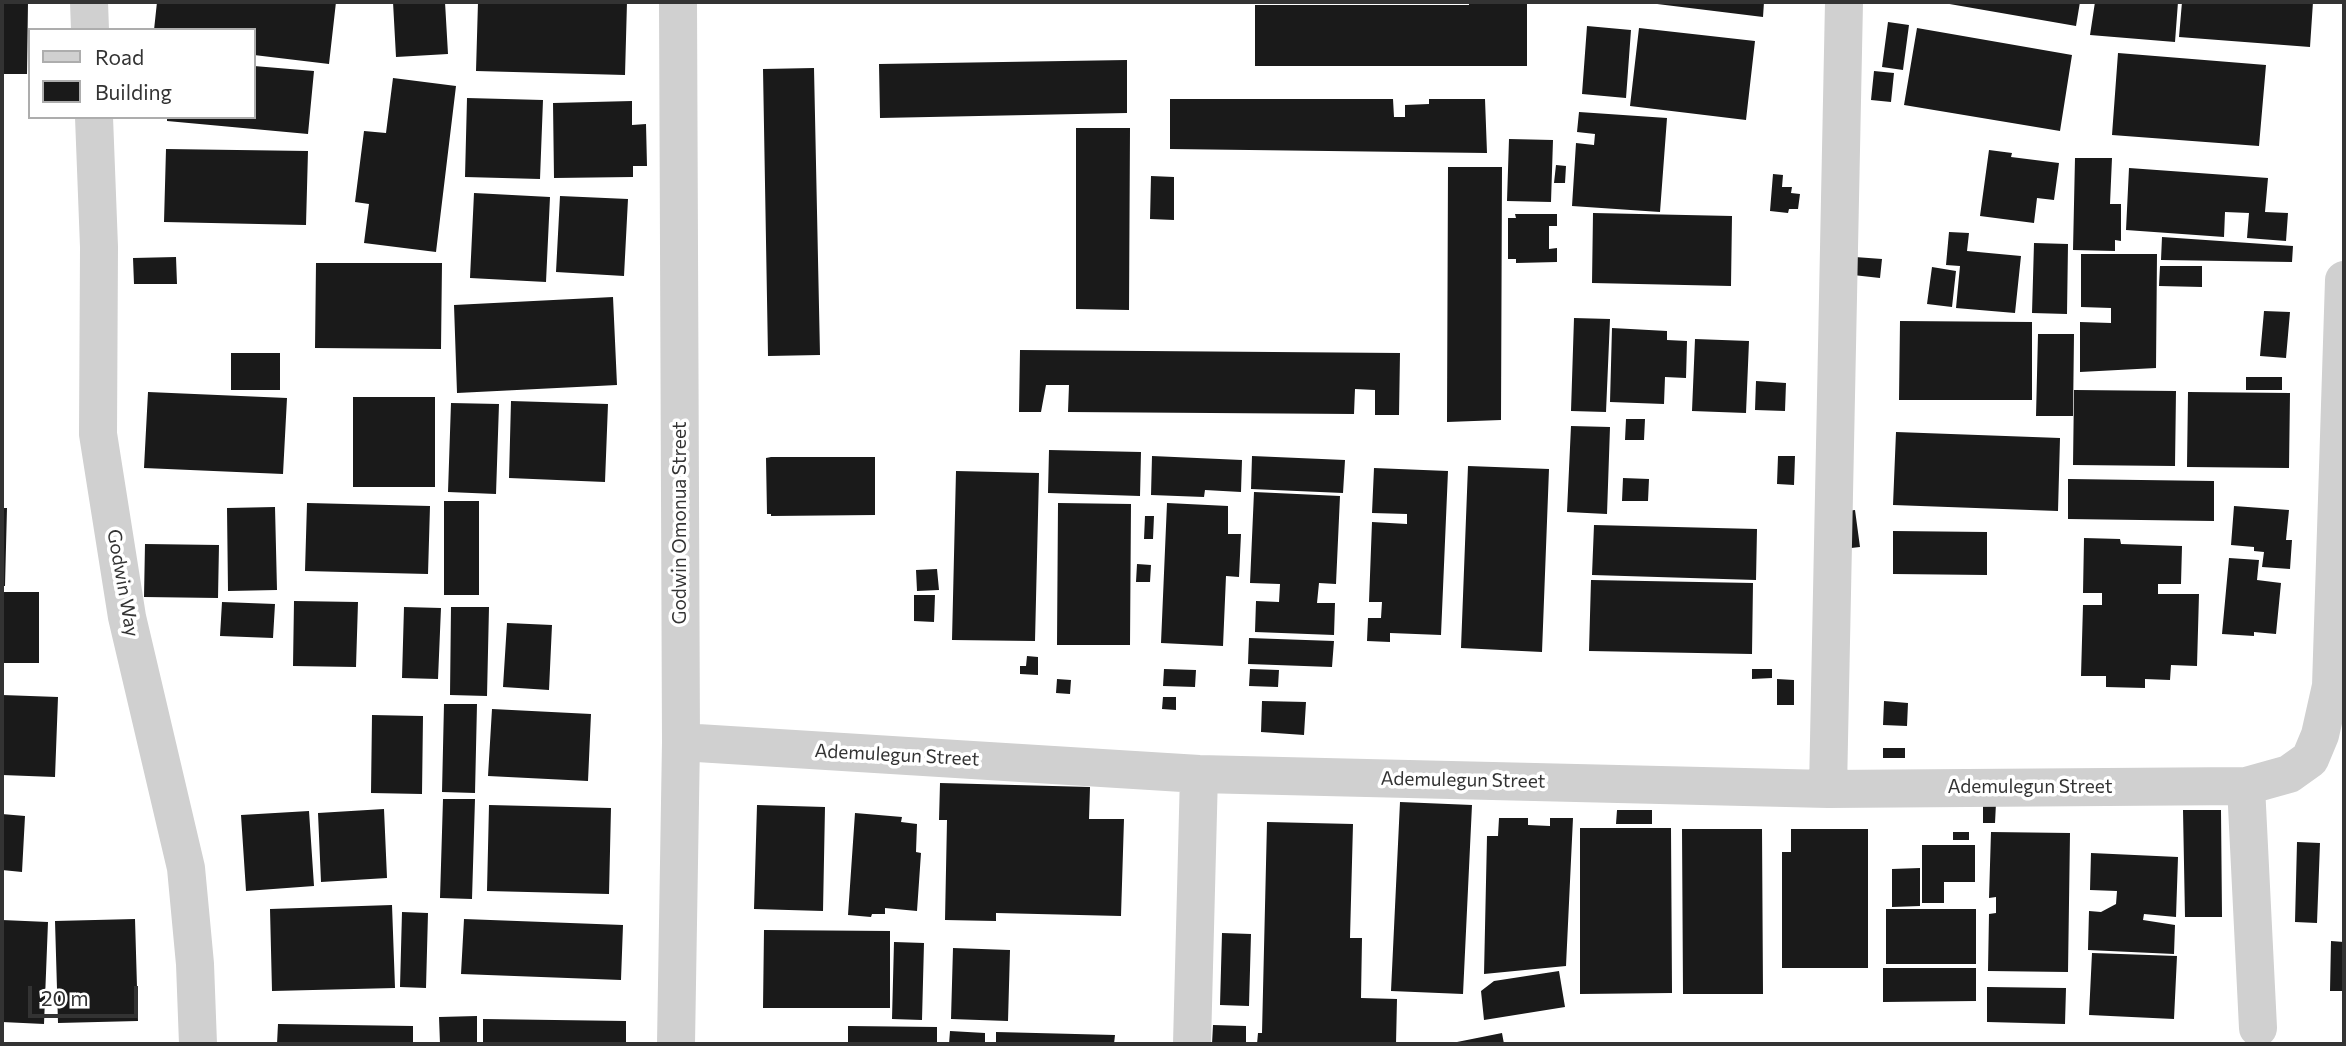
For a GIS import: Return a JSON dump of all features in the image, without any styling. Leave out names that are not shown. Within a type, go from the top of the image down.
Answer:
[{"type":"street","points":[[89,2],[90,28]]},
{"type":"street","name":"Godwin Omonua Street","points":[[676,1044],[681,742],[678,2]]},
{"type":"street","points":[[1828,789],[1844,2]]},
{"type":"street","name":"Godwin Way","points":[[94,119],[99,247],[98,434],[127,617],[186,868],[195,964],[198,1044]]},
{"type":"street","name":"Ademulegun Street","points":[[681,742],[1199,774],[1828,789],[2245,786],[2289,774],[2310,759],[2338,686],[2344,280]]},
{"type":"street","points":[[1192,1044],[1199,774]]},
{"type":"street","points":[[2245,786],[2258,1028]]},
{"type":"building","points":[[2,2],[28,2],[27,74],[2,74]]},
{"type":"building","points":[[157,2],[336,2],[329,64],[256,55],[256,28],[154,28]]},
{"type":"building","points":[[393,2],[445,2],[448,54],[396,57]]},
{"type":"building","points":[[478,2],[627,2],[625,75],[476,71]]},
{"type":"building","points":[[1469,2],[1527,2],[1527,66],[1255,66],[1255,5],[1469,5]]},
{"type":"building","points":[[1650,2],[1764,2],[1763,17]]},
{"type":"building","points":[[1938,2],[2080,2],[2076,26]]},
{"type":"building","points":[[2095,2],[2178,2],[2175,42],[2090,35]]},
{"type":"building","points":[[2182,2],[2313,2],[2310,47],[2179,37]]},
{"type":"building","points":[[1888,22],[1909,25],[1903,70],[1882,67]]},
{"type":"building","points":[[1587,26],[1631,30],[1626,98],[1582,94]]},
{"type":"building","points":[[1639,28],[1755,41],[1746,120],[1630,106]]},
{"type":"building","points":[[1917,28],[2072,55],[2060,131],[1904,105]]},
{"type":"building","points":[[2118,53],[2266,65],[2259,146],[2112,135]]},
{"type":"building","points":[[1127,60],[1127,113],[880,118],[879,64]]},
{"type":"building","points":[[256,66],[314,71],[308,134],[167,121],[256,119]]},
{"type":"building","points":[[814,68],[820,355],[768,356],[763,69]]},
{"type":"building","points":[[1874,71],[1894,73],[1891,102],[1871,100]]},
{"type":"building","points":[[393,78],[456,86],[436,252],[364,243],[369,204],[355,202],[364,131],[386,133]]},
{"type":"building","points":[[467,98],[543,100],[540,179],[465,177]]},
{"type":"building","points":[[1170,99],[1393,99],[1394,117],[1405,117],[1405,105],[1429,104],[1429,99],[1485,99],[1487,153],[1170,149]]},
{"type":"building","points":[[632,101],[632,125],[646,124],[647,166],[633,166],[633,177],[554,178],[553,103]]},
{"type":"building","points":[[1579,112],[1667,118],[1660,212],[1572,206],[1576,143],[1594,145],[1595,134],[1577,132]]},
{"type":"building","points":[[1076,128],[1130,128],[1129,310],[1076,309]]},
{"type":"building","points":[[1509,139],[1553,140],[1551,202],[1507,201]]},
{"type":"building","points":[[166,149],[308,151],[306,225],[164,222]]},
{"type":"building","points":[[1989,150],[2012,153],[2011,157],[2059,163],[2054,200],[2037,198],[2034,223],[1980,216]]},
{"type":"building","points":[[2075,158],[2112,158],[2110,204],[2121,204],[2121,241],[2115,240],[2115,251],[2073,250]]},
{"type":"building","points":[[1556,165],[1566,166],[1565,183],[1554,183]]},
{"type":"building","points":[[1448,167],[1502,167],[1501,420],[1447,422]]},
{"type":"building","points":[[2129,168],[2268,178],[2265,212],[2288,213],[2286,241],[2247,238],[2249,213],[2225,212],[2224,237],[2126,230]]},
{"type":"building","points":[[1773,174],[1783,175],[1782,187],[1792,187],[1791,193],[1800,194],[1798,209],[1789,209],[1788,213],[1770,211]]},
{"type":"building","points":[[1151,176],[1174,177],[1174,220],[1150,219]]},
{"type":"building","points":[[474,193],[550,197],[546,282],[470,278]]},
{"type":"building","points":[[560,196],[628,199],[624,276],[556,272]]},
{"type":"building","points":[[1593,213],[1732,216],[1731,286],[1592,283]]},
{"type":"building","points":[[1515,214],[1557,214],[1557,226],[1549,226],[1549,249],[1557,248],[1557,262],[1516,263],[1516,259],[1508,259],[1508,218],[1516,218]]},
{"type":"building","points":[[1949,232],[1969,233],[1967,251],[2021,256],[2015,313],[1956,308],[1960,266],[1946,265]]},
{"type":"building","points":[[2162,237],[2293,246],[2292,262],[2161,260]]},
{"type":"building","points":[[2034,243],[2068,244],[2067,314],[2032,313]]},
{"type":"building","points":[[2081,254],[2157,254],[2156,368],[2080,372],[2080,322],[2111,323],[2111,308],[2081,307]]},
{"type":"building","points":[[176,257],[177,284],[134,284],[133,258]]},
{"type":"building","points":[[1855,257],[1882,259],[1880,278],[1853,275]]},
{"type":"building","points":[[316,263],[442,263],[441,349],[315,348]]},
{"type":"building","points":[[2160,266],[2202,266],[2202,287],[2159,286]]},
{"type":"building","points":[[1932,267],[1956,271],[1952,307],[1927,304]]},
{"type":"building","points":[[613,297],[617,385],[457,393],[454,305]]},
{"type":"building","points":[[2264,311],[2290,312],[2286,358],[2260,356]]},
{"type":"building","points":[[1574,318],[1610,319],[1606,412],[1571,411]]},
{"type":"building","points":[[1900,321],[2032,322],[2032,400],[1899,400]]},
{"type":"building","points":[[1612,328],[1667,331],[1667,340],[1687,341],[1686,378],[1665,377],[1664,404],[1610,402]]},
{"type":"building","points":[[2038,334],[2074,334],[2073,416],[2036,416]]},
{"type":"building","points":[[1695,339],[1749,341],[1746,413],[1692,411]]},
{"type":"building","points":[[1020,350],[1400,353],[1399,415],[1375,415],[1375,390],[1355,389],[1354,414],[1068,412],[1069,385],[1046,385],[1041,412],[1019,412]]},
{"type":"building","points":[[231,353],[280,353],[280,390],[231,390]]},
{"type":"building","points":[[2246,377],[2282,377],[2282,390],[2246,390]]},
{"type":"building","points":[[1756,381],[1786,383],[1785,411],[1755,410]]},
{"type":"building","points":[[2074,390],[2176,391],[2175,466],[2073,465]]},
{"type":"building","points":[[148,392],[287,398],[283,474],[144,468]]},
{"type":"building","points":[[2188,392],[2290,393],[2289,468],[2187,467]]},
{"type":"building","points":[[353,397],[435,397],[435,487],[353,487]]},
{"type":"building","points":[[511,401],[608,404],[605,482],[509,478]]},
{"type":"building","points":[[451,403],[499,404],[496,494],[448,492]]},
{"type":"building","points":[[1626,419],[1645,419],[1644,440],[1625,440]]},
{"type":"building","points":[[1571,426],[1610,427],[1607,514],[1567,512]]},
{"type":"building","points":[[1896,432],[2060,438],[2058,511],[1893,505]]},
{"type":"building","points":[[1049,450],[1141,452],[1140,496],[1048,493]]},
{"type":"building","points":[[1152,456],[1242,460],[1241,492],[1205,490],[1204,497],[1151,495]]},
{"type":"building","points":[[1252,456],[1345,460],[1343,493],[1251,489]]},
{"type":"building","points":[[1778,456],[1795,456],[1794,485],[1777,484]]},
{"type":"building","points":[[875,457],[875,515],[767,514],[766,458]]},
{"type":"building","points":[[1468,466],[1549,469],[1542,652],[1461,648]]},
{"type":"building","points":[[1374,468],[1448,471],[1441,635],[1390,633],[1390,642],[1367,641],[1368,618],[1381,618],[1382,602],[1369,602],[1372,522],[1407,524],[1407,514],[1372,513]]},
{"type":"building","points":[[956,471],[1039,473],[1035,641],[952,640]]},
{"type":"building","points":[[1623,478],[1649,479],[1648,501],[1622,501]]},
{"type":"building","points":[[2068,479],[2214,481],[2214,521],[2068,519]]},
{"type":"building","points":[[1254,492],[1340,496],[1336,584],[1319,583],[1317,603],[1335,603],[1334,635],[1255,632],[1256,601],[1279,602],[1280,584],[1250,583]]},
{"type":"building","points":[[444,501],[479,501],[479,595],[444,595]]},
{"type":"building","points":[[307,503],[430,506],[428,574],[305,571]]},
{"type":"building","points":[[1058,503],[1131,504],[1130,645],[1057,645]]},
{"type":"building","points":[[1167,503],[1228,506],[1228,534],[1241,534],[1239,577],[1226,576],[1223,646],[1161,643]]},
{"type":"building","points":[[2234,506],[2289,510],[2286,540],[2292,540],[2290,569],[2262,567],[2264,552],[2254,551],[2254,547],[2231,545]]},
{"type":"building","points":[[275,507],[277,590],[228,591],[227,508]]},
{"type":"building","points":[[2,508],[7,508],[5,586],[2,586]]},
{"type":"building","points":[[1855,510],[1860,547],[1842,549],[1838,512]]},
{"type":"building","points":[[1145,516],[1154,516],[1153,539],[1144,539]]},
{"type":"building","points":[[1594,525],[1757,529],[1756,580],[1592,575]]},
{"type":"building","points":[[1893,531],[1987,532],[1987,575],[1893,574]]},
{"type":"building","points":[[2084,538],[2120,539],[2121,544],[2182,546],[2181,584],[2158,584],[2158,594],[2199,594],[2197,666],[2171,665],[2170,680],[2145,679],[2145,688],[2106,687],[2106,676],[2081,676],[2083,605],[2102,605],[2102,593],[2083,593]]},
{"type":"building","points":[[145,544],[219,545],[218,598],[144,597]]},
{"type":"building","points":[[2229,558],[2259,560],[2257,580],[2281,583],[2276,634],[2222,634]]},
{"type":"building","points":[[1137,564],[1151,565],[1150,582],[1136,582]]},
{"type":"building","points":[[937,569],[939,590],[917,591],[916,570]]},
{"type":"building","points":[[1591,580],[1753,583],[1752,654],[1589,651]]},
{"type":"building","points":[[2,592],[39,592],[39,663],[2,663]]},
{"type":"building","points":[[914,595],[935,595],[934,622],[914,621]]},
{"type":"building","points":[[294,601],[358,602],[356,667],[293,666]]},
{"type":"building","points":[[222,602],[275,604],[273,638],[220,636]]},
{"type":"building","points":[[404,607],[441,608],[438,679],[402,678]]},
{"type":"building","points":[[451,607],[489,607],[487,696],[450,695]]},
{"type":"building","points":[[507,623],[552,625],[549,690],[503,687]]},
{"type":"building","points":[[1249,638],[1334,641],[1332,667],[1248,664]]},
{"type":"building","points":[[1027,656],[1038,657],[1038,675],[1020,674],[1020,666],[1026,666]]},
{"type":"building","points":[[1164,669],[1196,670],[1195,687],[1163,686]]},
{"type":"building","points":[[1250,669],[1279,670],[1278,687],[1249,686]]},
{"type":"building","points":[[1752,669],[1772,669],[1772,678],[1752,679]]},
{"type":"building","points":[[1057,679],[1071,680],[1070,694],[1056,693]]},
{"type":"building","points":[[1777,679],[1794,680],[1794,705],[1777,705]]},
{"type":"building","points":[[2,695],[58,697],[55,777],[2,775]]},
{"type":"building","points":[[1163,697],[1176,697],[1176,710],[1162,709]]},
{"type":"building","points":[[1262,701],[1306,702],[1304,735],[1261,732]]},
{"type":"building","points":[[1884,701],[1908,703],[1907,726],[1883,725]]},
{"type":"building","points":[[444,704],[477,704],[475,793],[442,792]]},
{"type":"building","points":[[492,709],[591,714],[588,781],[488,776]]},
{"type":"building","points":[[372,715],[423,716],[422,794],[371,793]]},
{"type":"building","points":[[1883,748],[1905,748],[1905,758],[1883,758]]},
{"type":"building","points":[[940,783],[1090,787],[1089,819],[1124,819],[1121,916],[996,913],[996,921],[945,920],[947,820],[939,820]]},
{"type":"building","points":[[443,799],[475,799],[472,899],[440,898]]},
{"type":"building","points":[[1400,802],[1472,805],[1463,994],[1391,991]]},
{"type":"building","points":[[1983,803],[1996,803],[1995,823],[1983,823]]},
{"type":"building","points":[[489,805],[611,808],[609,894],[487,891]]},
{"type":"building","points":[[757,805],[825,807],[823,911],[754,909]]},
{"type":"building","points":[[384,809],[387,878],[321,882],[318,813]]},
{"type":"building","points":[[1617,810],[1652,810],[1652,824],[1616,824]]},
{"type":"building","points":[[2183,810],[2221,810],[2222,917],[2185,917]]},
{"type":"building","points":[[309,811],[314,886],[246,891],[241,815]]},
{"type":"building","points":[[855,813],[902,817],[901,822],[917,824],[916,852],[921,853],[917,911],[885,908],[885,914],[872,914],[871,917],[848,915]]},
{"type":"building","points":[[2,814],[25,816],[22,872],[2,870]]},
{"type":"building","points":[[1499,818],[1528,818],[1528,825],[1550,826],[1550,818],[1573,818],[1566,966],[1484,974],[1487,836],[1498,836]]},
{"type":"building","points":[[1267,822],[1353,824],[1350,938],[1362,938],[1361,998],[1397,999],[1396,1044],[1257,1044],[1258,1033],[1262,1033]]},
{"type":"building","points":[[1580,828],[1671,828],[1672,993],[1580,994]]},
{"type":"building","points":[[1682,829],[1762,829],[1763,994],[1683,994]]},
{"type":"building","points":[[1791,829],[1868,829],[1868,968],[1782,968],[1782,852],[1791,852]]},
{"type":"building","points":[[1953,832],[1969,832],[1969,840],[1953,840]]},
{"type":"building","points":[[1991,832],[2070,833],[2068,972],[1988,971],[1989,914],[1996,913],[1996,897],[1989,898]]},
{"type":"building","points":[[2297,842],[2320,843],[2317,923],[2295,922]]},
{"type":"building","points":[[1922,845],[1975,845],[1975,882],[1944,882],[1944,903],[1922,903]]},
{"type":"building","points":[[2091,853],[2178,857],[2176,917],[2144,914],[2143,920],[2175,925],[2174,954],[2088,950],[2089,911],[2101,912],[2116,904],[2117,891],[2090,890]]},
{"type":"building","points":[[1920,868],[1920,906],[1892,907],[1892,869]]},
{"type":"building","points":[[392,905],[395,988],[272,991],[270,909]]},
{"type":"building","points":[[1886,909],[1976,909],[1976,964],[1886,964]]},
{"type":"building","points":[[402,912],[428,913],[426,988],[400,987]]},
{"type":"building","points":[[135,919],[138,1021],[58,1023],[55,921]]},
{"type":"building","points":[[464,919],[623,925],[621,980],[461,974]]},
{"type":"building","points":[[2,920],[48,922],[44,1024],[2,1022]]},
{"type":"building","points":[[764,930],[890,931],[890,1008],[763,1008]]},
{"type":"building","points":[[1222,933],[1251,934],[1249,1006],[1220,1005]]},
{"type":"building","points":[[2331,941],[2344,942],[2344,991],[2330,991]]},
{"type":"building","points":[[894,942],[924,943],[922,1020],[892,1019]]},
{"type":"building","points":[[953,948],[1010,950],[1008,1021],[951,1019]]},
{"type":"building","points":[[2092,953],[2177,956],[2174,1019],[2089,1015]]},
{"type":"building","points":[[1883,968],[1976,968],[1976,1001],[1883,1002]]},
{"type":"building","points":[[1559,971],[1565,1007],[1484,1020],[1481,991],[1494,981]]},
{"type":"building","points":[[1987,987],[2066,988],[2065,1024],[1987,1022]]},
{"type":"building","points":[[477,1016],[477,1044],[440,1044],[439,1017]]},
{"type":"building","points":[[483,1019],[626,1021],[626,1044],[483,1044]]},
{"type":"building","points":[[278,1024],[413,1026],[413,1044],[277,1044]]},
{"type":"building","points":[[1213,1025],[1246,1026],[1246,1044],[1212,1044]]},
{"type":"building","points":[[848,1026],[937,1027],[937,1044],[848,1044]]},
{"type":"building","points":[[950,1031],[985,1033],[985,1044],[949,1044]]},
{"type":"building","points":[[996,1032],[1115,1035],[1114,1044],[996,1044]]},
{"type":"building","points":[[1502,1033],[1504,1044],[1457,1044],[1457,1042]]}]
